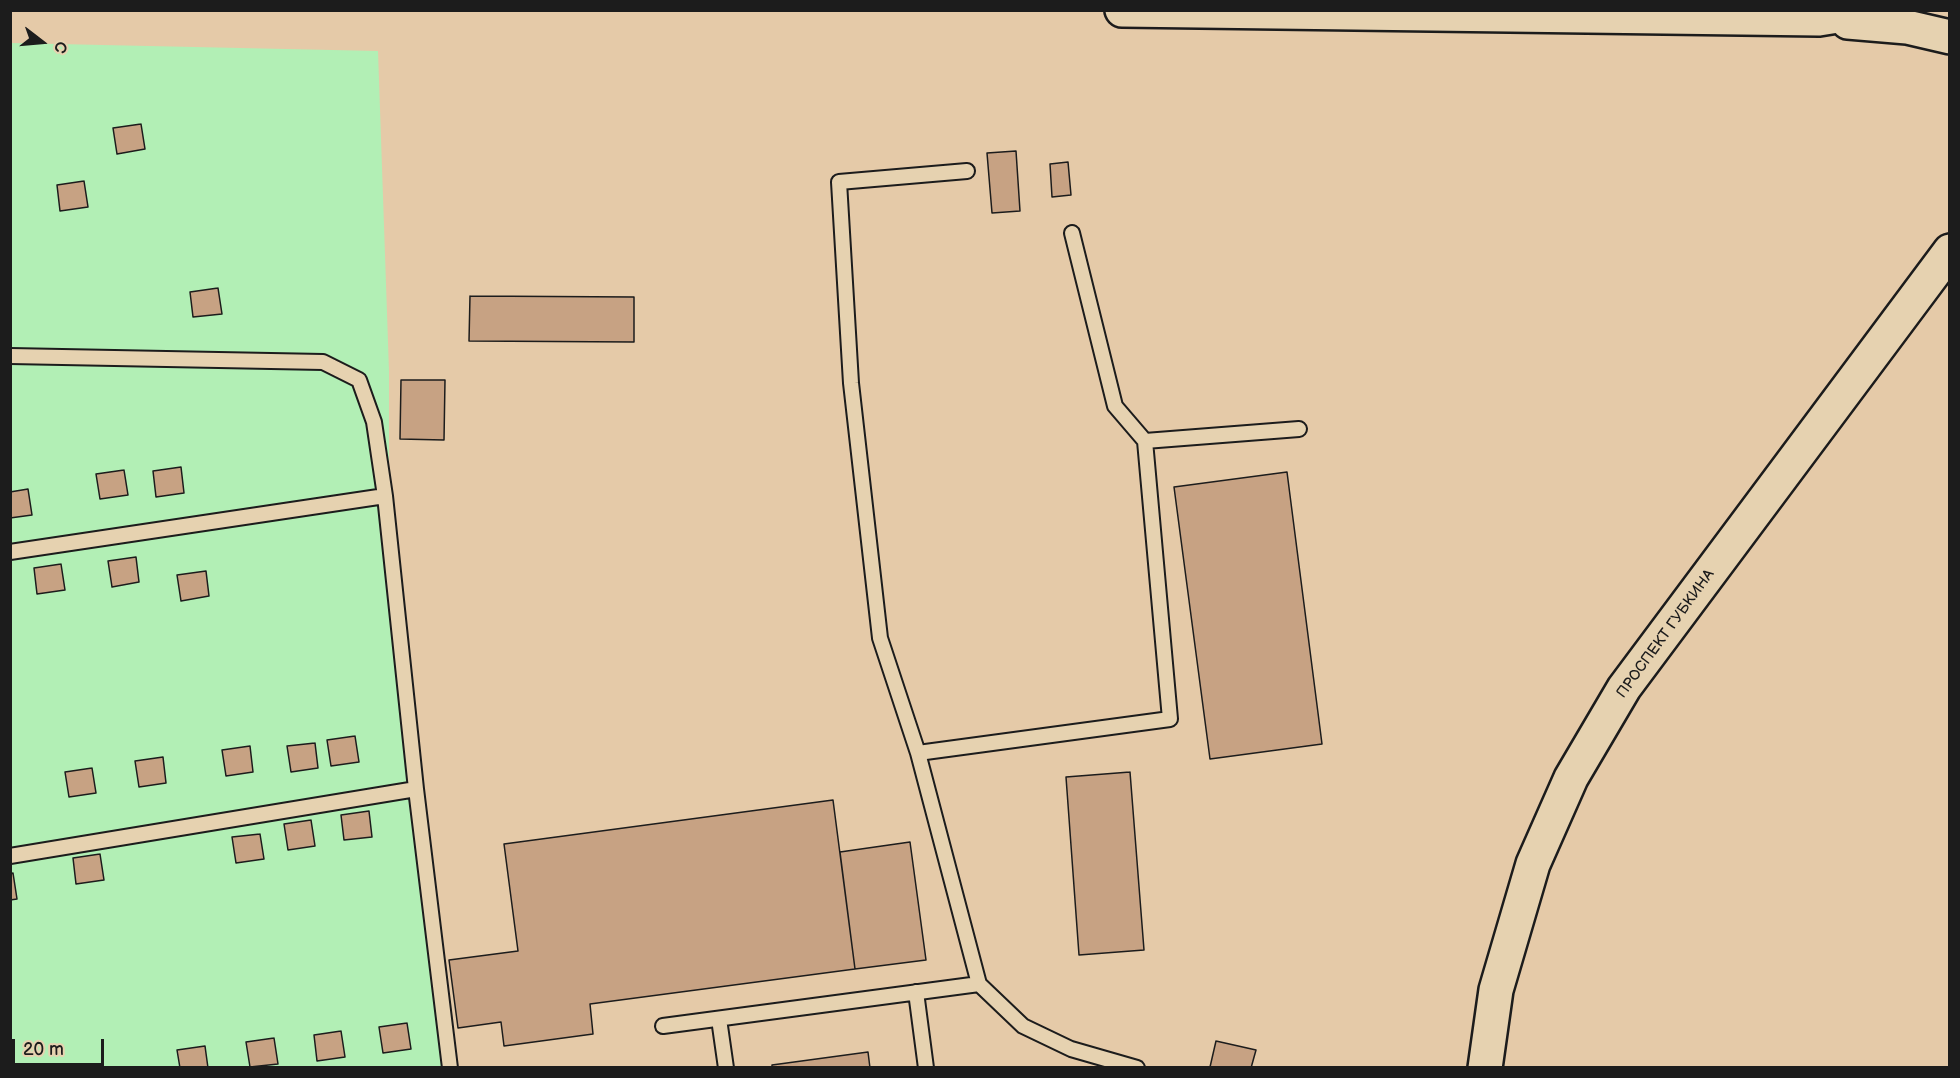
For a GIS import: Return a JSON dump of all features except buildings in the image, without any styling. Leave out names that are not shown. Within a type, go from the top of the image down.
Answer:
[{"type":"street","points":[[1122,10],[1819,19],[1907,27],[1950,37]]},
{"type":"street","points":[[1819,19],[1875,10]]},
{"type":"street","name":"ПРОСПЕКТ ГУБКИНА","points":[[1485,1068],[1496,990],[1533,864],[1571,778],[1624,688],[1950,251]]},
{"type":"lane","points":[[967,171],[838,182],[851,382],[880,638],[918,753],[979,984],[1023,1026],[1071,1049],[1137,1068]]},
{"type":"lane","points":[[918,753],[1170,719],[1145,441],[1115,406],[1072,233]]},
{"type":"lane","points":[[10,356],[323,362],[359,380],[374,422],[386,496],[416,789],[450,1068]]},
{"type":"lane","points":[[1145,441],[1299,429]]},
{"type":"lane","points":[[10,552],[386,496]]},
{"type":"lane","points":[[10,856],[416,789]]},
{"type":"lane","points":[[663,1026],[979,984]]},
{"type":"lane","points":[[916,992],[926,1068]]},
{"type":"lane","points":[[719,1019],[726,1068]]},
{"type":"green space","points":[[11,43],[378,51],[389,371],[389,483],[455,1067],[11,1068]]}]
